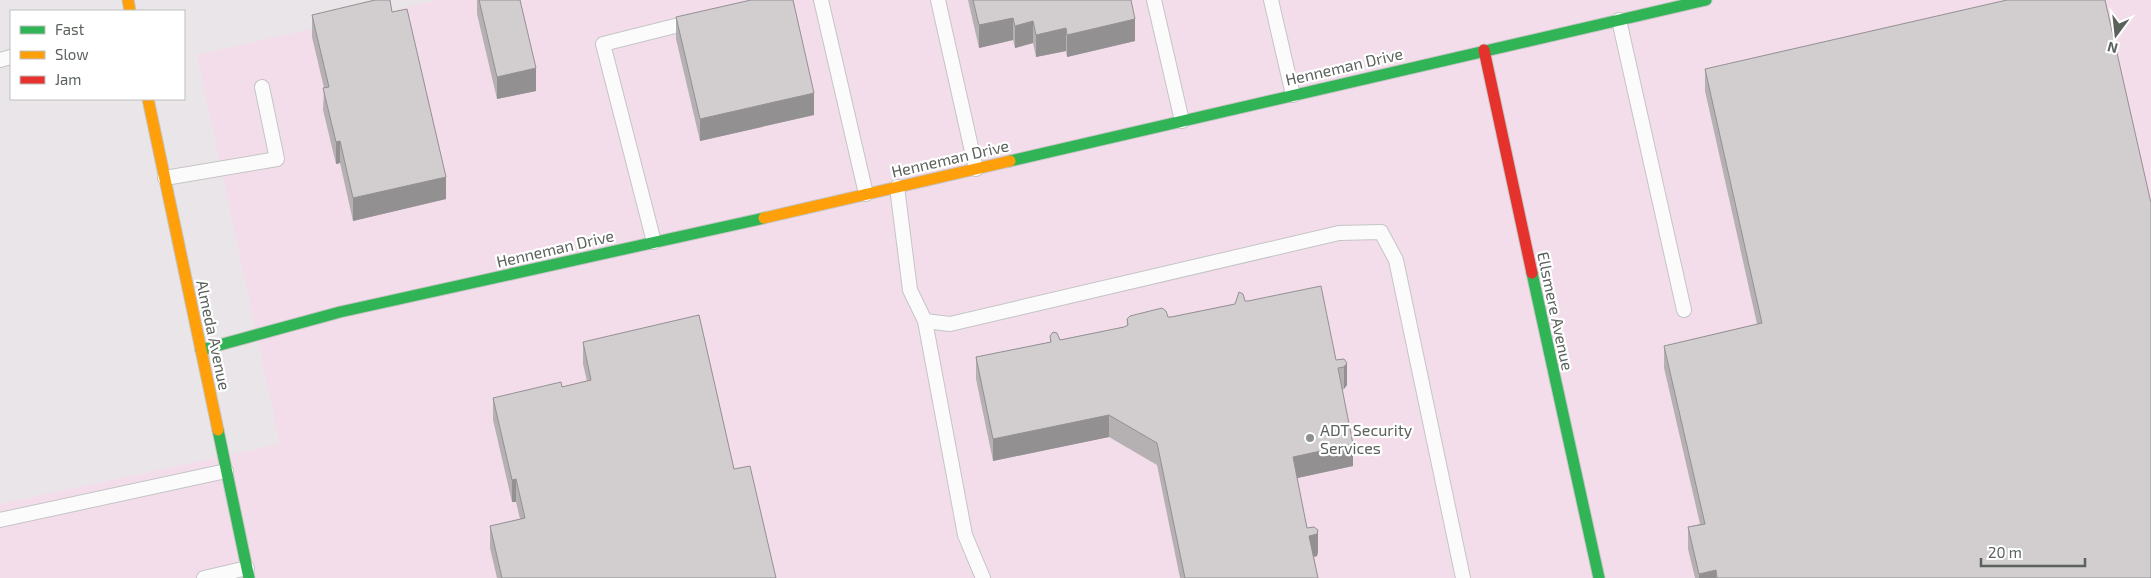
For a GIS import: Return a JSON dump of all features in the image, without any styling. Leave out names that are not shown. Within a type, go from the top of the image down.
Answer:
[{"type":"street","name":"Henneman Drive","points":[[201,350],[340,312],[897,187],[1706,0]]},
{"type":"street","name":"Ellsmere Avenue","points":[[1484,50],[1599,578]]},
{"type":"street","name":"Almeda Avenue","points":[[148,100],[248,573]]},
{"type":"lane","points":[[822,0],[866,194]]},
{"type":"lane","points":[[938,0],[976,168]]},
{"type":"lane","points":[[1154,0],[1182,121]]},
{"type":"lane","points":[[1271,0],[1293,95]]},
{"type":"lane","points":[[654,242],[603,44],[706,18]]},
{"type":"lane","points":[[1619,20],[1684,310]]},
{"type":"lane","points":[[164,178],[277,159],[262,87]]},
{"type":"lane","points":[[897,187],[910,290],[925,321],[965,535],[983,578]]},
{"type":"lane","points":[[925,321],[950,324],[1339,233],[1380,232],[1396,260],[1463,578]]},
{"type":"lane","points":[[0,520],[226,470]]},
{"type":"lane","points":[[204,578],[248,573]]},
{"type":"shaded area","points":[[438,0],[2151,0],[2151,578],[0,578],[0,504],[280,444],[197,55]]},
{"type":"building","points":[[375,0],[390,0],[392,12],[407,9],[446,177],[353,198],[340,141],[336,142],[323,88],[329,87],[312,15]]},
{"type":"building","points":[[479,0],[520,0],[536,68],[497,77]]},
{"type":"building","points":[[751,0],[793,0],[814,93],[700,119],[676,17]]},
{"type":"building","points":[[973,0],[1131,0],[1135,19],[1067,35],[1066,28],[1036,35],[1033,21],[1015,26],[1013,18],[979,25]]},
{"type":"building","points":[[2007,0],[2105,0],[2151,203],[2151,578],[1717,578],[1716,570],[1699,574],[1688,527],[1705,524],[1664,346],[1762,323],[1705,69]]},
{"type":"building","points":[[1321,286],[1336,360],[1344,359],[1347,363],[1344,367],[1338,368],[1353,444],[1293,457],[1307,528],[1314,527],[1318,530],[1317,534],[1309,536],[1318,578],[1185,578],[1157,443],[1109,415],[993,439],[976,357],[1051,342],[1050,336],[1053,332],[1057,333],[1060,340],[1124,327],[1128,325],[1127,319],[1130,316],[1162,308],[1166,311],[1168,317],[1171,317],[1235,304],[1239,292],[1243,294],[1245,301],[1248,301]]},
{"type":"building","points":[[699,315],[734,469],[750,466],[776,578],[502,578],[490,526],[525,518],[516,479],[512,480],[493,398],[561,382],[562,387],[591,380],[583,342]]},
{"type":"traffic: fast","points":[[1010,161],[1706,0]]},
{"type":"traffic: fast","points":[[201,350],[340,312],[764,218]]},
{"type":"traffic: fast","points":[[1532,273],[1599,578]]},
{"type":"traffic: fast","points":[[218,430],[249,578]]},
{"type":"traffic: slow","points":[[128,0],[130,10]]},
{"type":"traffic: slow","points":[[148,100],[218,430]]},
{"type":"traffic: slow","points":[[764,218],[1010,161]]},
{"type":"traffic: jam","points":[[1484,50],[1532,273]]},
{"type":"place","name":"ADT Security Services","points":[[1310,438]]}]
